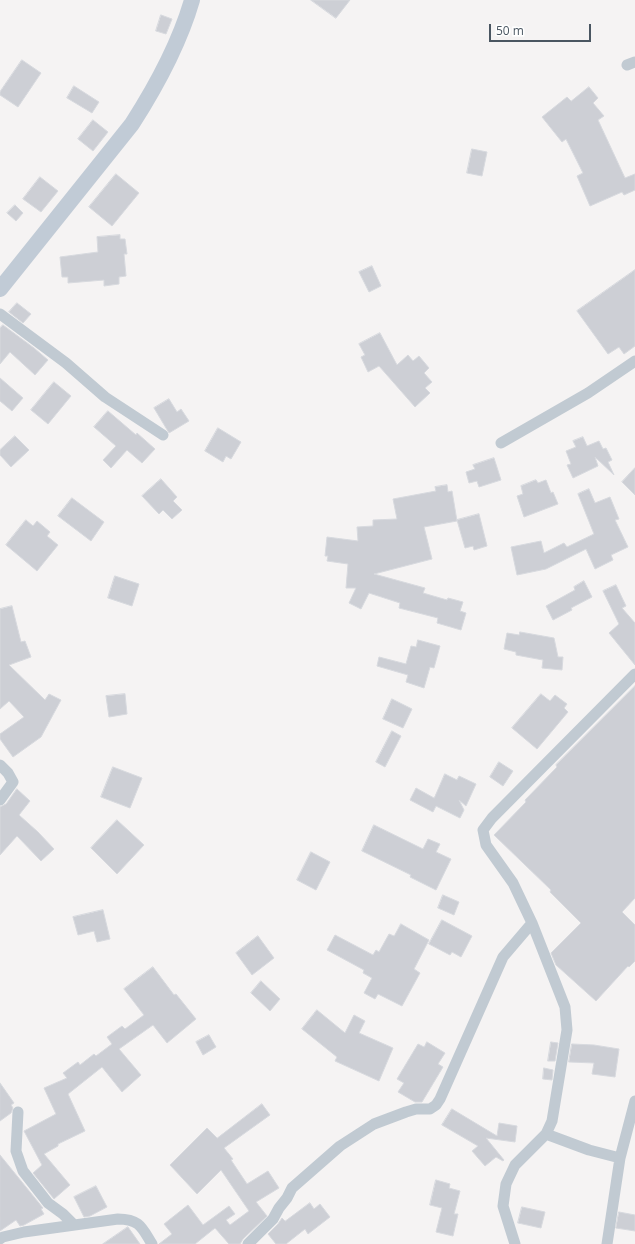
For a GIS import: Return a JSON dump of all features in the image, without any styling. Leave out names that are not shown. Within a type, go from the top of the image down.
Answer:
[{"type":"main road","points":[[0,290],[135,118],[149,97],[165,68],[183,27],[192,0]]},
{"type":"street","points":[[0,314],[66,363],[105,397],[163,435]]},
{"type":"street","points":[[501,443],[588,393],[635,361]]},
{"type":"street","points":[[515,1244],[502,1206],[506,1184],[515,1165],[546,1134],[552,1121],[568,1030],[565,1008],[532,923],[513,883],[486,845],[483,830],[492,818],[635,674]]},
{"type":"street","points":[[0,766],[8,773],[13,782],[0,800]]},
{"type":"street","points":[[248,1244],[273,1218],[292,1188],[340,1146],[374,1124],[406,1112],[416,1109],[430,1109],[436,1105],[503,957],[532,923]]},
{"type":"street","points":[[607,1244],[620,1158],[635,1101]]},
{"type":"street","points":[[18,1112],[16,1151],[23,1171],[48,1203],[63,1214],[74,1225]]},
{"type":"street","points":[[546,1134],[589,1150],[620,1158]]},
{"type":"street","points":[[0,1239],[24,1232],[127,1219],[139,1224],[152,1244]]},
{"type":"building","points":[[311,0],[350,0],[336,18]]},
{"type":"building","points":[[161,15],[172,19],[166,34],[156,31]]},
{"type":"building","points":[[22,60],[41,73],[18,107],[0,95],[0,92]]},
{"type":"building","points":[[74,86],[99,102],[92,113],[67,98]]},
{"type":"building","points":[[589,87],[598,98],[593,103],[604,116],[598,120],[625,178],[635,174],[635,190],[624,195],[622,192],[590,206],[577,176],[583,173],[566,139],[562,142],[542,117],[567,97],[571,101]]},
{"type":"building","points":[[93,120],[108,132],[93,151],[78,139]]},
{"type":"building","points":[[472,149],[487,152],[482,176],[467,173]]},
{"type":"building","points":[[116,174],[139,193],[112,226],[89,207]]},
{"type":"building","points":[[40,177],[58,191],[41,212],[23,199]]},
{"type":"building","points":[[15,205],[23,213],[16,221],[7,213]]},
{"type":"building","points":[[120,235],[120,239],[125,239],[127,254],[124,254],[126,276],[119,277],[119,284],[104,286],[104,280],[68,283],[68,277],[62,277],[60,257],[98,252],[97,237]]},
{"type":"building","points":[[372,266],[381,286],[369,292],[359,272]]},
{"type":"building","points":[[635,270],[635,346],[624,354],[619,347],[608,354],[577,311]]},
{"type":"building","points":[[17,303],[31,314],[23,323],[9,312]]},
{"type":"building","points":[[3,325],[48,360],[35,375],[10,352],[0,364],[0,328]]},
{"type":"building","points":[[380,333],[397,365],[408,355],[413,361],[419,356],[429,368],[424,373],[432,382],[425,388],[430,393],[415,407],[379,366],[368,372],[361,357],[365,355],[359,344]]},
{"type":"building","points":[[0,378],[23,398],[12,411],[0,401]]},
{"type":"building","points":[[54,382],[71,396],[48,424],[31,410]]},
{"type":"building","points":[[169,399],[177,412],[181,409],[189,421],[169,433],[154,408]]},
{"type":"building","points":[[108,411],[155,449],[142,463],[127,450],[111,468],[103,460],[116,446],[94,427]]},
{"type":"building","points":[[218,428],[241,442],[231,459],[226,456],[223,462],[205,451]]},
{"type":"building","points":[[15,436],[29,450],[11,467],[0,455],[0,450]]},
{"type":"building","points":[[583,437],[587,446],[599,441],[603,449],[606,448],[612,460],[608,462],[614,475],[595,457],[598,466],[573,478],[567,465],[571,464],[566,451],[576,447],[573,441]]},
{"type":"building","points":[[494,458],[501,480],[479,487],[477,481],[469,483],[466,472],[475,469],[473,465]]},
{"type":"building","points":[[635,468],[635,495],[622,482]]},
{"type":"building","points":[[161,479],[177,497],[173,501],[182,510],[172,519],[163,510],[159,514],[142,496]]},
{"type":"building","points":[[536,480],[538,483],[546,480],[551,493],[553,492],[558,504],[524,517],[517,496],[523,494],[521,486]]},
{"type":"building","points":[[447,485],[448,492],[452,491],[457,521],[424,527],[432,559],[374,574],[425,588],[423,593],[447,600],[448,598],[463,602],[460,611],[466,613],[461,630],[437,623],[438,618],[399,608],[400,603],[369,593],[361,609],[349,603],[356,588],[346,588],[348,564],[327,561],[328,556],[325,556],[327,537],[358,541],[357,527],[373,526],[373,520],[397,519],[393,499],[436,491],[435,487]]},
{"type":"building","points":[[589,489],[595,503],[610,497],[619,519],[615,520],[628,547],[611,555],[613,560],[595,569],[586,549],[546,569],[517,575],[511,547],[541,541],[544,553],[564,543],[567,547],[594,534],[578,494]]},
{"type":"building","points":[[72,498],[104,522],[91,541],[58,516]]},
{"type":"building","points":[[479,514],[487,546],[474,550],[473,546],[465,548],[457,520]]},
{"type":"building","points":[[26,520],[33,526],[37,521],[50,532],[47,536],[58,545],[37,571],[6,545]]},
{"type":"building","points":[[115,576],[139,584],[132,606],[108,598]]},
{"type":"building","points":[[584,581],[592,597],[553,620],[546,606],[575,590],[574,587]]},
{"type":"building","points":[[616,585],[626,606],[622,608],[635,623],[635,665],[609,633],[619,624],[603,591]]},
{"type":"building","points":[[12,606],[21,642],[25,641],[31,657],[9,665],[45,700],[49,694],[61,700],[41,737],[13,757],[0,739],[0,734],[24,717],[9,701],[0,709],[0,609]]},
{"type":"building","points":[[520,632],[554,638],[558,657],[563,657],[562,670],[542,668],[543,660],[516,655],[516,652],[504,649],[507,633],[519,635]]},
{"type":"building","points":[[418,640],[440,646],[434,668],[430,667],[424,688],[406,682],[408,675],[377,666],[379,657],[406,664],[411,646],[416,647]]},
{"type":"building","points":[[635,686],[635,898],[622,912],[635,925],[635,961],[629,967],[628,966],[596,1001],[556,965],[551,953],[581,923],[550,892],[551,890],[494,835],[557,767],[556,765]]},
{"type":"building","points":[[125,694],[127,714],[109,717],[106,696]]},
{"type":"building","points":[[541,694],[550,701],[555,695],[567,704],[564,708],[568,712],[537,749],[512,728]]},
{"type":"building","points":[[392,699],[412,709],[403,728],[383,719]]},
{"type":"building","points":[[392,731],[401,736],[385,767],[376,762]]},
{"type":"building","points":[[499,762],[513,771],[503,786],[490,777]]},
{"type":"building","points":[[113,767],[142,778],[130,808],[101,797]]},
{"type":"building","points":[[445,774],[457,780],[459,776],[476,784],[466,806],[459,800],[464,810],[460,818],[436,806],[433,812],[410,800],[416,788],[434,798]]},
{"type":"building","points":[[17,789],[30,801],[19,815],[54,849],[41,861],[17,836],[0,855],[0,807],[6,804]]},
{"type":"building","points":[[117,820],[144,845],[117,874],[91,848]]},
{"type":"building","points":[[374,825],[423,849],[428,839],[440,844],[436,852],[451,859],[436,890],[410,877],[411,875],[362,851]]},
{"type":"building","points":[[311,852],[330,862],[316,890],[297,880]]},
{"type":"building","points":[[443,895],[459,902],[454,915],[438,908]]},
{"type":"building","points":[[103,910],[110,939],[97,942],[94,931],[78,935],[73,917]]},
{"type":"building","points":[[442,920],[472,936],[461,957],[452,952],[450,955],[429,944]]},
{"type":"building","points":[[401,924],[429,940],[414,969],[420,973],[402,1006],[378,994],[375,999],[364,993],[372,978],[363,973],[364,970],[327,950],[335,935],[373,955],[376,950],[379,952],[389,934],[394,936]]},
{"type":"building","points":[[258,936],[274,958],[252,975],[236,953]]},
{"type":"building","points":[[153,967],[174,995],[176,994],[196,1019],[167,1043],[153,1025],[119,1049],[141,1075],[122,1092],[102,1067],[68,1094],[85,1131],[58,1144],[58,1146],[44,1154],[70,1185],[54,1199],[33,1173],[42,1165],[24,1131],[56,1114],[44,1088],[67,1078],[63,1073],[78,1062],[80,1065],[94,1054],[96,1056],[112,1044],[107,1037],[122,1026],[125,1029],[144,1015],[124,989]]},
{"type":"building","points":[[261,981],[280,999],[270,1011],[251,993]]},
{"type":"building","points":[[317,1010],[345,1033],[354,1015],[365,1021],[359,1033],[393,1048],[379,1081],[335,1061],[337,1057],[302,1029]]},
{"type":"building","points":[[209,1035],[216,1047],[203,1055],[196,1042]]},
{"type":"building","points":[[427,1042],[445,1053],[438,1064],[443,1067],[422,1102],[415,1102],[398,1092],[404,1083],[397,1079],[418,1044],[424,1047]]},
{"type":"building","points":[[551,1042],[558,1043],[555,1061],[548,1061]]},
{"type":"building","points":[[572,1044],[594,1045],[619,1049],[615,1077],[592,1074],[594,1063],[569,1062]]},
{"type":"building","points":[[544,1068],[553,1070],[552,1080],[543,1079]]},
{"type":"building","points":[[0,1083],[14,1103],[11,1105],[13,1108],[11,1113],[0,1121]]},
{"type":"building","points":[[262,1104],[270,1115],[224,1148],[233,1159],[231,1160],[247,1184],[268,1171],[279,1188],[256,1202],[267,1216],[243,1239],[240,1244],[229,1244],[215,1228],[195,1244],[159,1244],[172,1234],[164,1224],[188,1205],[203,1225],[229,1206],[235,1214],[226,1220],[230,1225],[249,1211],[221,1170],[197,1194],[170,1165],[207,1128],[217,1138]]},
{"type":"building","points":[[452,1109],[497,1136],[499,1123],[517,1126],[515,1142],[486,1138],[504,1160],[503,1161],[496,1157],[485,1166],[472,1151],[478,1146],[442,1125]]},
{"type":"building","points":[[0,1155],[43,1208],[41,1209],[44,1214],[20,1226],[16,1220],[0,1231]]},
{"type":"building","points":[[436,1180],[450,1184],[449,1188],[460,1191],[454,1214],[458,1214],[453,1236],[436,1232],[442,1208],[430,1205]]},
{"type":"building","points":[[96,1186],[107,1207],[90,1216],[84,1217],[74,1197]]},
{"type":"building","points":[[310,1203],[314,1209],[320,1204],[330,1217],[308,1234],[305,1229],[286,1244],[276,1244],[268,1234],[282,1218],[285,1221]]},
{"type":"building","points":[[522,1207],[545,1212],[541,1228],[518,1223]]},
{"type":"building","points":[[619,1212],[635,1215],[635,1231],[616,1228]]},
{"type":"building","points":[[128,1227],[140,1244],[103,1244]]}]
